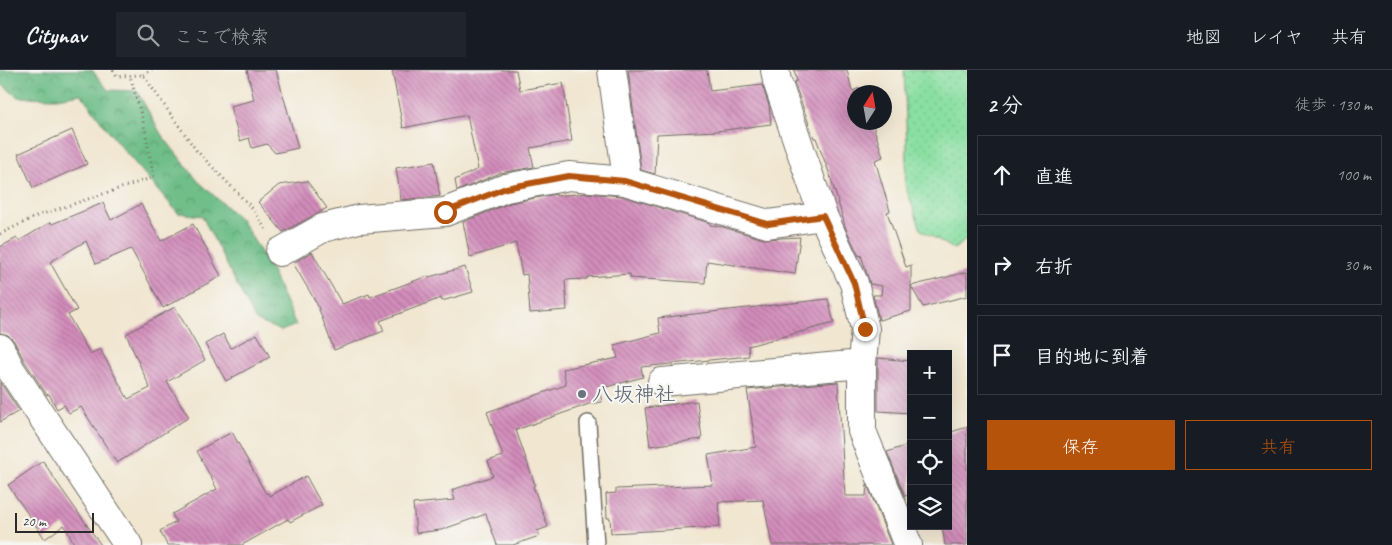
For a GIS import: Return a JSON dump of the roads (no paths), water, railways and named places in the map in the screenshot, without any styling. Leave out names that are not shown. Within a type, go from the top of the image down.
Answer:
[{"type":"street","points":[[612,70],[626,172],[625,181]]},
{"type":"street","points":[[775,70],[777,81],[823,216],[854,283],[865,329],[862,364],[862,431],[908,545]]},
{"type":"street","points":[[280,252],[323,228],[359,218],[445,212],[506,188],[569,176],[625,181],[768,224],[823,216]]},
{"type":"street","points":[[0,348],[11,370],[128,545]]},
{"type":"street","points":[[662,382],[862,364]]},
{"type":"lane","points":[[588,423],[596,545]]},
{"type":"place","name":"八坂神社","points":[[582,394]]}]
